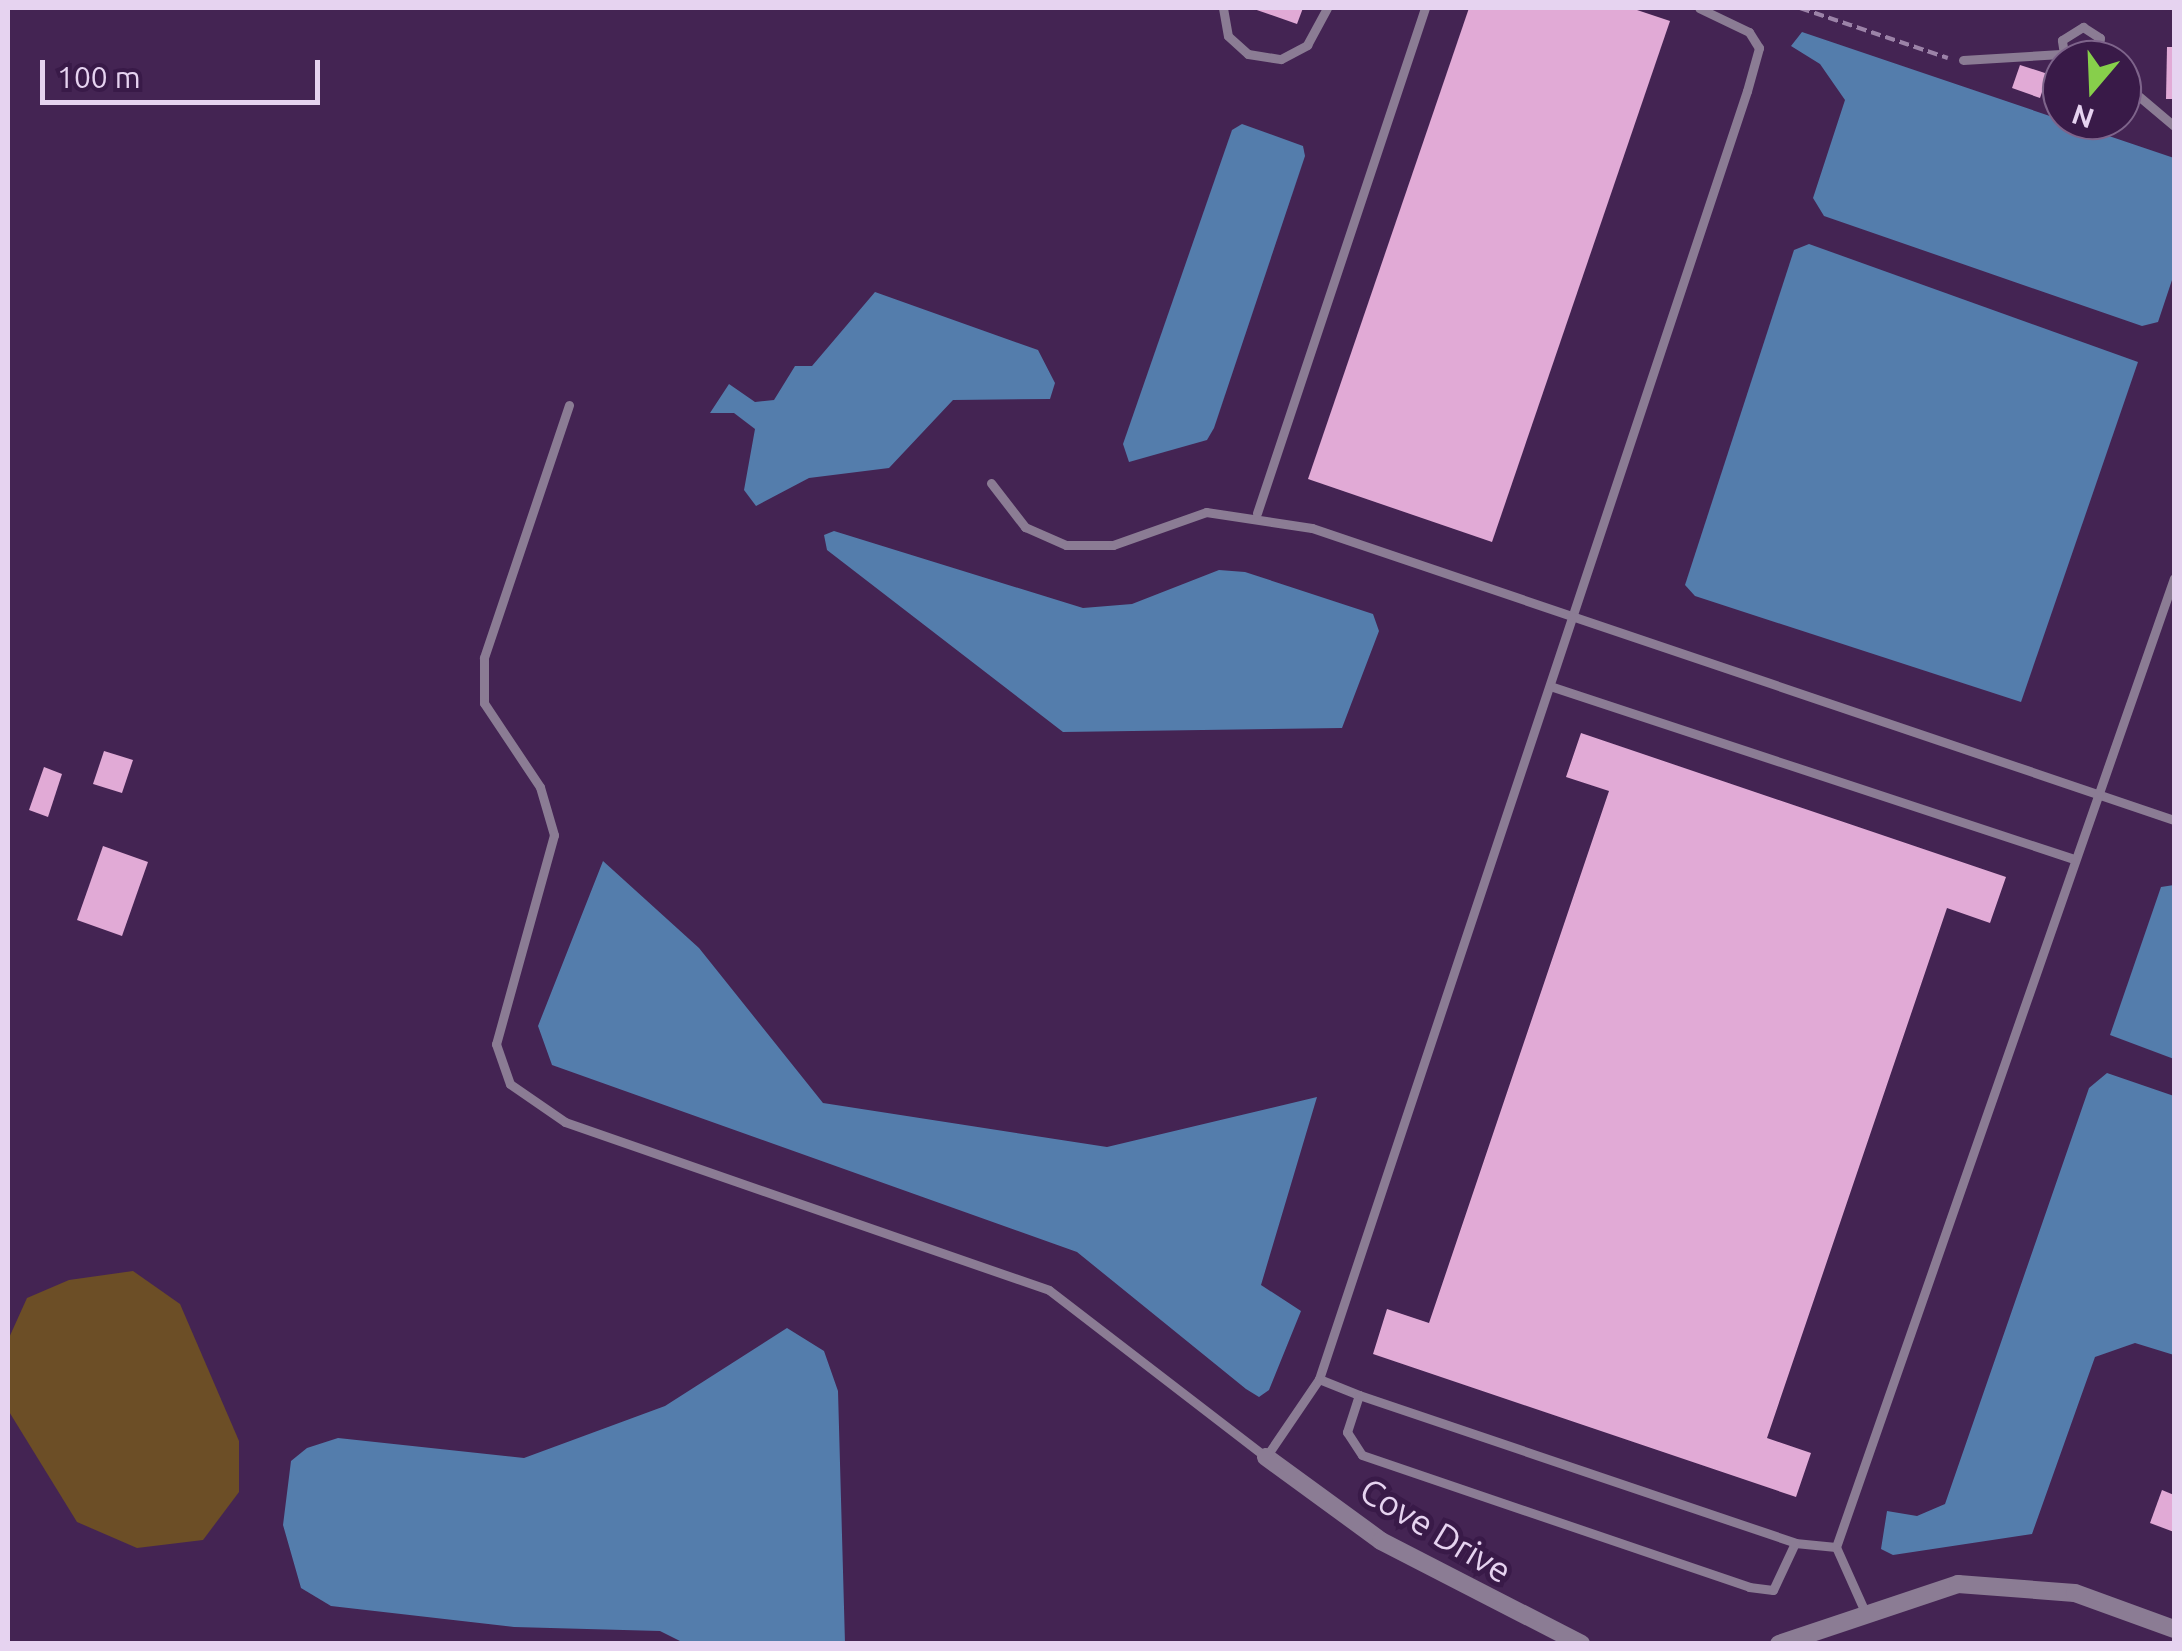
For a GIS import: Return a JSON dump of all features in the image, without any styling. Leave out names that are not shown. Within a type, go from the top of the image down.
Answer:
[{"type":"street","name":"Cove Drive","points":[[1266,1457],[1381,1540],[1581,1644]]},
{"type":"street","points":[[1779,1644],[1958,1584],[2010,1583],[2075,1594],[2174,1629]]},
{"type":"lane","points":[[1223,8],[1228,36],[1248,54],[1280,59],[1307,45],[1327,8]]},
{"type":"lane","points":[[1258,513],[1425,8]]},
{"type":"lane","points":[[569,404],[484,658],[484,703],[540,787],[554,835],[496,1044],[510,1084],[565,1122],[1049,1290],[1266,1457],[1319,1379],[1553,688],[1759,48],[1749,32],[1699,8]]},
{"type":"lane","points":[[2064,40],[2065,34],[2084,27],[2100,40]]},
{"type":"lane","points":[[1963,60],[2042,58]]},
{"type":"lane","points":[[2142,99],[2174,126]]},
{"type":"lane","points":[[991,483],[1025,527],[1066,545],[1113,544],[1206,512],[1258,513],[2174,820]]},
{"type":"lane","points":[[1866,1614],[1836,1547],[2174,578]]},
{"type":"lane","points":[[1553,688],[2074,859]]},
{"type":"lane","points":[[1319,1379],[1359,1396],[1795,1543],[1836,1547]]},
{"type":"lane","points":[[1359,1396],[1347,1432],[1362,1455],[1712,1574],[1773,1590],[1795,1543]]},
{"type":"path","points":[[1800,8],[1963,60]]},
{"type":"shaded area","points":[[133,1271],[180,1304],[239,1441],[239,1492],[203,1540],[137,1548],[77,1522],[8,1410],[8,1340],[27,1298],[69,1280]]},
{"type":"water","points":[[1802,32],[2042,113],[2042,140],[2121,140],[2174,158],[2174,274],[2158,322],[2142,326],[1824,216],[1813,198],[1845,100],[1820,64],[1791,46]]},
{"type":"water","points":[[1242,124],[1303,146],[1305,156],[1214,428],[1207,440],[1129,462],[1123,444],[1232,130]]},
{"type":"water","points":[[1809,244],[2138,362],[2021,702],[1695,596],[1685,585],[1794,250]]},
{"type":"water","points":[[875,292],[1038,350],[1055,383],[1050,399],[953,400],[889,468],[809,478],[756,506],[744,490],[755,429],[734,413],[710,413],[729,384],[755,402],[774,400],[795,366],[812,366]]},
{"type":"water","points":[[834,531],[1083,608],[1132,604],[1219,570],[1245,572],[1373,614],[1379,631],[1342,728],[1063,732],[827,550],[824,535]]},
{"type":"water","points":[[603,861],[699,948],[823,1103],[1107,1147],[1317,1097],[1261,1285],[1301,1311],[1269,1390],[1259,1397],[1246,1389],[1077,1252],[552,1065],[538,1026]]},
{"type":"water","points":[[2174,885],[2174,1059],[2110,1035],[2161,887]]},
{"type":"water","points":[[2107,1073],[2174,1096],[2174,1355],[2135,1343],[2095,1357],[2032,1534],[1893,1555],[1881,1549],[1887,1511],[1917,1516],[1945,1504],[2089,1088]]},
{"type":"water","points":[[787,1328],[824,1351],[838,1391],[845,1643],[684,1643],[660,1631],[514,1627],[331,1606],[301,1588],[283,1525],[291,1461],[307,1448],[338,1438],[524,1458],[665,1406]]},
{"type":"building","points":[[1251,8],[1303,8],[1297,24]]},
{"type":"building","points":[[1469,8],[1631,8],[1670,21],[1492,542],[1308,479]]},
{"type":"building","points":[[2167,47],[2174,47],[2174,99],[2166,99]]},
{"type":"building","points":[[2020,65],[2042,72],[2040,98],[2012,88]]},
{"type":"building","points":[[1581,733],[2006,877],[1990,923],[1947,908],[1767,1438],[1811,1453],[1796,1497],[1373,1354],[1387,1309],[1429,1323],[1609,791],[1566,777]]},
{"type":"building","points":[[104,751],[133,760],[122,793],[93,784]]},
{"type":"building","points":[[44,767],[62,774],[48,817],[29,810]]},
{"type":"building","points":[[103,846],[148,862],[122,936],[77,920]]},
{"type":"building","points":[[2162,1490],[2174,1495],[2174,1532],[2150,1523]]}]
